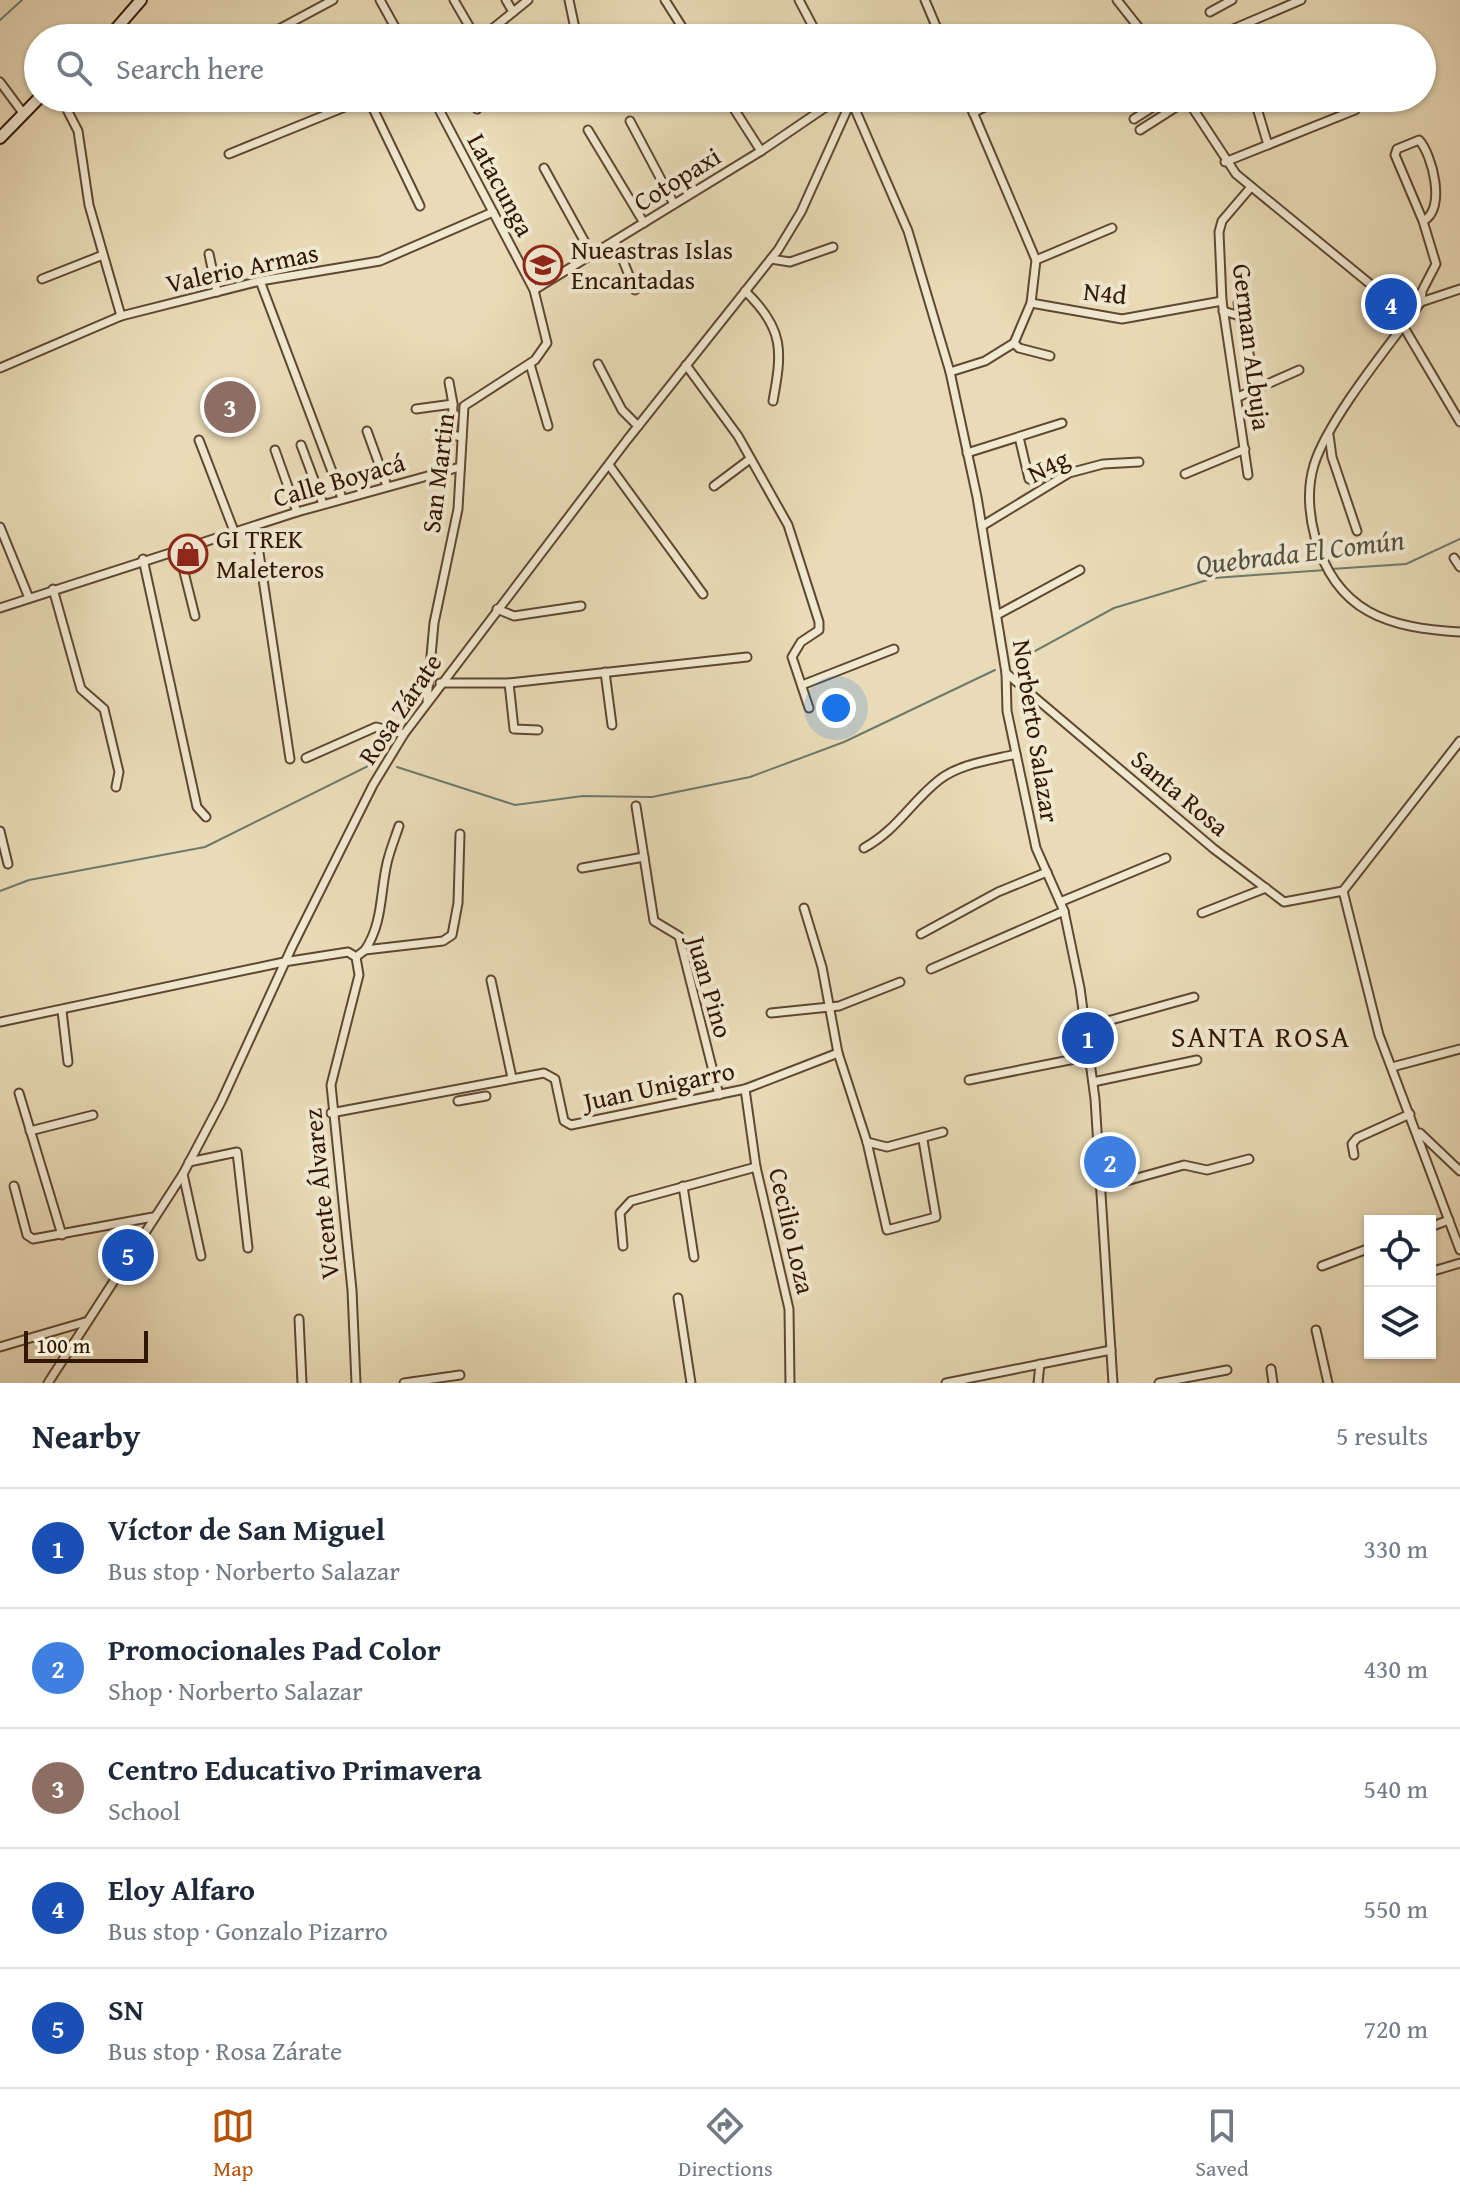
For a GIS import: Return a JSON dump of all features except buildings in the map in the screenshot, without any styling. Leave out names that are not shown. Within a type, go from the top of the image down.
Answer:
[{"type":"street","points":[[120,24],[141,0]]},
{"type":"street","points":[[288,24],[333,0]]},
{"type":"street","points":[[380,0],[393,24]]},
{"type":"street","points":[[454,0],[469,24]]},
{"type":"street","points":[[506,0],[513,12]]},
{"type":"street","points":[[497,24],[528,0]]},
{"type":"street","points":[[569,0],[574,24]]},
{"type":"street","points":[[665,0],[680,24]]},
{"type":"street","points":[[799,0],[812,24]]},
{"type":"street","points":[[926,0],[935,24]]},
{"type":"street","points":[[1117,0],[1136,24]]},
{"type":"street","points":[[1210,12],[1232,0]]},
{"type":"street","points":[[1245,24],[1301,0]]},
{"type":"street","points":[[0,82],[23,113],[0,138]]},
{"type":"street","points":[[68,112],[78,131],[89,205],[121,316]]},
{"type":"street","points":[[229,154],[332,112]]},
{"type":"street","points":[[374,112],[420,206]]},
{"type":"street","name":"Latacunga","points":[[440,112],[534,290]]},
{"type":"street","points":[[736,112],[761,151]]},
{"type":"street","name":"Cotopaxi","points":[[534,290],[761,151],[818,112]]},
{"type":"street","name":"Rosa Zárate","points":[[48,1383],[183,1174],[284,962],[373,785],[404,734],[638,426],[771,259],[801,212],[845,112]]},
{"type":"street","name":"Norberto Salazar","points":[[857,112],[908,231],[950,372],[982,526],[1006,673],[1007,711],[1016,754],[1036,848],[1064,911],[1093,1082],[1113,1383]]},
{"type":"street","points":[[1134,119],[1145,112]]},
{"type":"street","points":[[1140,130],[1167,112]]},
{"type":"street","points":[[1194,112],[1225,162],[1251,187],[1373,284],[1404,325],[1460,422]]},
{"type":"street","points":[[1258,112],[1268,145]]},
{"type":"street","points":[[1225,162],[1350,112]]},
{"type":"street","points":[[950,372],[985,361],[1014,343],[1031,303],[1036,260],[973,113]]},
{"type":"street","points":[[630,121],[674,204]]},
{"type":"street","points":[[588,130],[644,223]]},
{"type":"street","points":[[1423,221],[1432,213],[1436,199],[1434,179],[1419,140],[1395,151],[1423,221],[1436,264],[1422,291],[1421,302],[1328,433],[1314,465],[1309,498],[1314,531],[1330,576],[1355,602],[1403,627],[1460,632]]},
{"type":"street","points":[[544,168],[592,255]]},
{"type":"street","name":"German ALbuja","points":[[1248,475],[1223,311],[1219,232],[1222,221],[1251,187]]},
{"type":"street","name":"Valerio Armas","points":[[0,368],[121,316],[260,281],[380,261],[493,212]]},
{"type":"street","points":[[1036,260],[1112,228]]},
{"type":"street","points":[[615,241],[635,290]]},
{"type":"street","points":[[771,259],[790,262],[833,247]]},
{"type":"street","points":[[209,254],[217,292]]},
{"type":"street","points":[[42,279],[103,255]]},
{"type":"street","points":[[260,281],[342,498]]},
{"type":"street","points":[[1421,302],[1460,289]]},
{"type":"street","points":[[534,290],[547,343],[541,355],[530,364],[548,426]]},
{"type":"street","points":[[745,291],[780,345],[773,401]]},
{"type":"street","name":"N4d","points":[[1031,303],[1122,319],[1222,301]]},
{"type":"street","points":[[1238,303],[1251,362]]},
{"type":"street","points":[[1223,311],[1240,316]]},
{"type":"street","points":[[1014,343],[1019,348],[1050,356]]},
{"type":"street","name":"San Martin","points":[[426,702],[434,623],[458,509],[463,411],[467,401],[530,364]]},
{"type":"street","points":[[598,364],[622,410],[638,426]]},
{"type":"street","points":[[686,365],[738,436],[788,525],[819,622],[815,635],[801,642],[793,651],[809,708]]},
{"type":"street","points":[[1238,397],[1299,370]]},
{"type":"street","points":[[444,452],[452,435],[453,404],[449,382]]},
{"type":"street","points":[[416,409],[453,404]]},
{"type":"street","points":[[967,453],[1062,423]]},
{"type":"street","points":[[367,431],[387,486]]},
{"type":"street","points":[[1328,433],[1332,457],[1357,531]]},
{"type":"street","points":[[452,435],[462,437]]},
{"type":"street","points":[[1019,437],[1029,479],[1034,481],[1050,473]]},
{"type":"street","points":[[199,440],[234,531]]},
{"type":"street","points":[[301,445],[323,504]]},
{"type":"street","points":[[1185,474],[1245,449]]},
{"type":"street","points":[[275,450],[297,512]]},
{"type":"street","points":[[714,486],[750,459]]},
{"type":"street","name":"N4g","points":[[982,526],[1069,473],[1103,464],[1139,462]]},
{"type":"street","points":[[609,465],[703,594]]},
{"type":"street","name":"Calle Boyacá","points":[[0,608],[178,548],[342,498],[460,467]]},
{"type":"street","points":[[255,526],[290,759]]},
{"type":"street","points":[[0,527],[29,598]]},
{"type":"street","points":[[178,548],[195,616]]},
{"type":"street","points":[[1454,558],[1460,567]]},
{"type":"street","points":[[143,559],[197,807],[206,817]]},
{"type":"street","points":[[997,615],[1080,570]]},
{"type":"street","points":[[53,589],[81,689],[103,706],[119,772],[116,787]]},
{"type":"street","points":[[497,609],[514,616],[581,606]]},
{"type":"street","points":[[802,685],[894,649]]},
{"type":"street","points":[[440,683],[509,683],[747,657]]},
{"type":"street","points":[[605,672],[612,725]]},
{"type":"street","name":"Santa Rosa","points":[[1006,673],[1214,849],[1289,904],[1343,891]]},
{"type":"street","points":[[509,683],[514,729],[538,730]]},
{"type":"street","points":[[306,758],[376,727],[388,727],[404,734]]},
{"type":"street","points":[[1460,741],[1343,891],[1377,1026],[1460,1250]]},
{"type":"street","points":[[864,848],[888,834],[929,789],[950,773],[1016,754]]},
{"type":"street","name":"Juan Pino","points":[[636,806],[654,921],[679,936],[719,1095]]},
{"type":"street","points":[[365,950],[373,938],[381,911],[387,865],[399,826]]},
{"type":"street","points":[[0,831],[8,864]]},
{"type":"street","points":[[0,1022],[284,962],[443,941],[452,935],[458,903],[460,834]]},
{"type":"street","points":[[582,868],[644,857]]},
{"type":"street","points":[[1060,902],[1166,858]]},
{"type":"street","points":[[921,934],[998,892],[1047,872]]},
{"type":"street","points":[[1202,913],[1266,888]]},
{"type":"street","points":[[804,908],[831,1008],[838,1053],[867,1142],[884,1226],[892,1231],[936,1217],[923,1140]]},
{"type":"street","points":[[931,969],[1064,911]]},
{"type":"street","name":"Vicente Álvarez","points":[[352,954],[359,975],[331,1085],[331,1113],[352,1290],[356,1383]]},
{"type":"street","points":[[491,980],[512,1078]]},
{"type":"street","points":[[771,1013],[831,1008],[900,982]]},
{"type":"street","points":[[1086,1027],[1194,997]]},
{"type":"street","points":[[62,1011],[68,1062]]},
{"type":"street","points":[[1392,1067],[1460,1049]]},
{"type":"street","name":"Juan Unigarro","points":[[331,1113],[474,1084],[550,1074],[555,1079],[564,1121],[571,1125],[745,1089],[838,1053]]},
{"type":"street","points":[[969,1080],[1090,1056]]},
{"type":"street","points":[[1093,1082],[1197,1060]]},
{"type":"street","points":[[474,1084],[476,1097]]},
{"type":"street","name":"Cecilio Loza","points":[[745,1089],[756,1167],[789,1309],[790,1383]]},
{"type":"street","points":[[19,1093],[62,1235]]},
{"type":"street","points":[[458,1101],[486,1096]]},
{"type":"street","points":[[1354,1155],[1352,1144],[1357,1138],[1410,1114]]},
{"type":"street","points":[[30,1131],[93,1115]]},
{"type":"street","points":[[867,1142],[887,1147],[923,1140],[943,1132]]},
{"type":"street","points":[[1418,1132],[1460,1171]]},
{"type":"street","points":[[189,1162],[237,1152],[248,1248]]},
{"type":"street","points":[[1101,1188],[1184,1165],[1207,1170],[1249,1159]]},
{"type":"street","points":[[623,1246],[620,1213],[624,1206],[641,1197],[756,1167]]},
{"type":"street","points":[[183,1174],[201,1256]]},
{"type":"street","points":[[14,1186],[29,1238],[62,1235],[153,1217]]},
{"type":"street","points":[[683,1186],[694,1257]]},
{"type":"street","points":[[1436,1225],[1449,1220]]},
{"type":"street","points":[[1322,1266],[1364,1250]]},
{"type":"street","points":[[1436,1270],[1460,1263]]},
{"type":"street","points":[[678,1298],[691,1383]]},
{"type":"street","points":[[299,1319],[302,1383]]},
{"type":"street","points":[[0,1347],[85,1322]]},
{"type":"street","points":[[1316,1330],[1328,1383]]},
{"type":"street","points":[[946,1383],[1111,1350]]},
{"type":"street","points":[[1038,1383],[1040,1364]]},
{"type":"street","points":[[1271,1369],[1273,1383]]},
{"type":"street","points":[[1159,1383],[1227,1370]]},
{"type":"street","points":[[404,1383],[460,1375]]},
{"type":"waterway","points":[[0,20],[22,0]]},
{"type":"waterway","name":"Quebrada El Común","points":[[1331,569],[1406,564],[1460,539]]},
{"type":"waterway","name":"Quebrada El Común","points":[[1013,663],[1114,608],[1214,578],[1325,570]]},
{"type":"waterway","name":"Quebrada El Común","points":[[397,767],[515,805],[583,796],[652,797],[750,777],[844,742],[995,670]]},
{"type":"waterway","name":"Quebrada El Común","points":[[0,891],[29,880],[205,847],[376,762]]},
{"type":"place","name":"Nueastras Islas Encantadas","points":[[543,265]]},
{"type":"place","name":"Eloy Alfaro","points":[[1391,304]]},
{"type":"place","name":"Centro Educativo Primavera","points":[[230,407]]},
{"type":"place","name":"GI TREK Maleteros","points":[[188,554]]},
{"type":"place","name":"Víctor de San Miguel","points":[[1088,1038]]},
{"type":"place","name":"Promocionales Pad Color","points":[[1110,1162]]},
{"type":"place","name":"SN","points":[[128,1255]]},
{"type":"district","name":"SANTA ROSA","points":[[1261,1037]]}]
